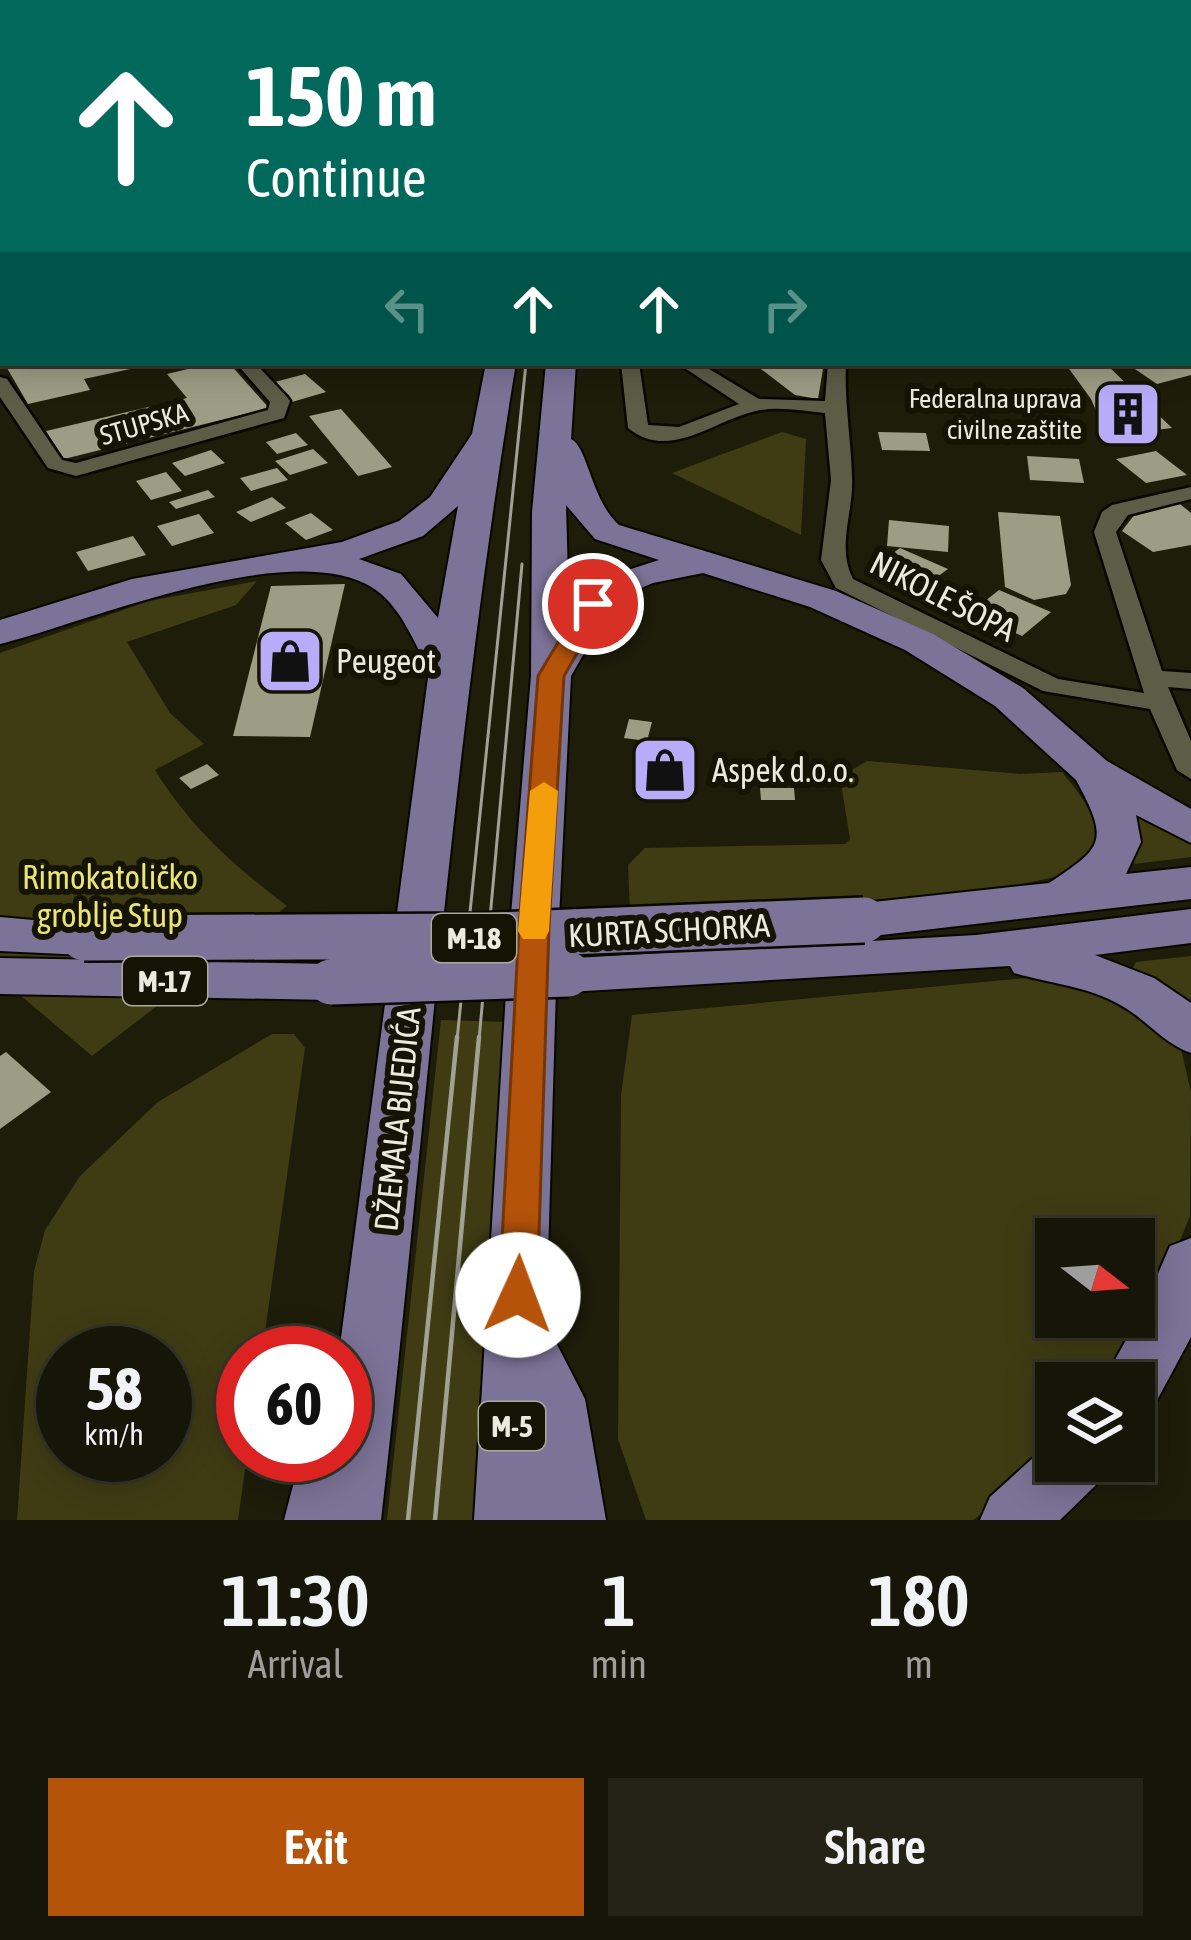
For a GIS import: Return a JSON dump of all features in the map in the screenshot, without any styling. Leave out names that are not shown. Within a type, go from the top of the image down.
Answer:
[{"type":"main road","name":"DŽEMALA BIJEDIĆA","points":[[348,1520],[449,670],[501,366]]},
{"type":"main road","points":[[561,366],[555,419],[586,516],[622,539],[823,599],[959,665],[1009,697],[1103,790],[1191,828]]},
{"type":"main road","name":"M-5","points":[[507,1520],[534,927],[551,676],[549,512],[555,419]]},
{"type":"main road","points":[[0,633],[131,590],[287,563],[390,538],[416,526],[451,494],[467,459],[492,429]]},
{"type":"main road","points":[[287,563],[342,565],[386,576],[411,600],[449,670]]},
{"type":"main road","points":[[551,676],[593,604],[609,590],[650,571],[710,566]]},
{"type":"main road","points":[[1040,902],[1084,885],[1111,865],[1120,848],[1103,790]]},
{"type":"main road","name":"KURTA SCHORKA","points":[[0,976],[331,982],[872,940],[1040,902],[1191,884]]},
{"type":"main road","name":"KURTA SCHORKA","points":[[0,934],[341,940],[560,936],[872,940],[976,953],[1191,926]]},
{"type":"main road","points":[[976,953],[1111,976],[1143,991],[1191,1033]]},
{"type":"main road","points":[[1145,1362],[1191,1264]]},
{"type":"main road","points":[[367,1326],[380,1274]]},
{"type":"main road","points":[[516,1331],[540,1361],[555,1392],[566,1436],[573,1520]]},
{"type":"main road","points":[[317,1520],[327,1482]]},
{"type":"main road","points":[[1013,1520],[1053,1482]]},
{"type":"street","name":"STUPSKA","points":[[0,383],[55,464],[76,470],[277,414],[280,401],[248,366]]},
{"type":"street","points":[[630,366],[638,428],[646,434],[678,434],[755,405],[834,408]]},
{"type":"street","points":[[691,366],[755,405]]},
{"type":"street","name":"NIKOLE ŠOPA","points":[[837,366],[834,408],[842,480],[832,560],[844,584],[1052,686],[1156,690],[1191,680]]},
{"type":"street","points":[[1186,761],[1156,690],[1106,540],[1106,523],[1120,510],[1191,493]]},
{"type":"green space","points":[[782,432],[806,439],[801,535],[672,473]]},
{"type":"green space","name":"Rimokatoličko groblje Stup","points":[[257,581],[236,605],[127,642],[170,713],[204,744],[155,770],[214,844],[287,906],[92,1056],[0,978],[0,653],[149,601]]},
{"type":"green space","points":[[867,761],[1020,774],[1062,772],[1092,816],[1094,847],[1059,876],[976,894],[630,913],[628,865],[645,848],[845,844],[850,839],[840,777]]},
{"type":"green space","points":[[1135,811],[1191,842],[1191,857],[1134,864]]},
{"type":"green space","points":[[1191,956],[1191,1011],[1133,968],[1136,962]]},
{"type":"green space","points":[[1027,978],[1087,989],[1138,1007],[1181,1049],[1191,1092],[1190,1216],[1155,1294],[1155,1218],[1035,1218],[1035,1338],[1131,1338],[1118,1362],[1035,1362],[1035,1465],[1012,1492],[973,1520],[646,1520],[618,1439],[621,1095],[632,1015]]},
{"type":"green space","points":[[441,1020],[511,1022],[479,1520],[387,1520]]},
{"type":"green space","points":[[272,1034],[294,1034],[305,1048],[266,1326],[216,1326],[216,1482],[243,1482],[238,1520],[17,1520],[34,1271],[45,1230],[80,1176],[158,1102]]},
{"type":"building","points":[[144,366],[84,379],[90,390],[28,404],[7,368]]},
{"type":"building","points":[[200,366],[232,366],[269,408],[64,459],[46,431],[187,398],[167,374]]},
{"type":"building","points":[[757,366],[824,366],[818,399],[795,395]]},
{"type":"building","name":"Federalna uprava civilne zaštite","points":[[1067,366],[1108,366],[1172,428],[1107,436],[1091,399]]},
{"type":"building","points":[[1130,366],[1191,366],[1191,375],[1157,384]]},
{"type":"building","points":[[305,374],[326,392],[292,402],[271,383]]},
{"type":"building","points":[[341,409],[392,467],[358,476],[309,416]]},
{"type":"building","points":[[878,432],[926,433],[930,451],[882,450]]},
{"type":"building","points":[[296,433],[308,445],[277,454],[266,442]]},
{"type":"building","points":[[313,449],[328,463],[290,475],[275,461]]},
{"type":"building","points":[[211,450],[225,463],[185,476],[172,463]]},
{"type":"building","points":[[1156,451],[1187,475],[1146,483],[1116,459]]},
{"type":"building","points":[[1027,456],[1079,459],[1084,483],[1030,480]]},
{"type":"building","points":[[277,468],[288,480],[251,491],[240,478]]},
{"type":"building","points":[[166,472],[182,491],[151,500],[136,481]]},
{"type":"building","points":[[208,490],[215,497],[176,509],[169,502]]},
{"type":"building","points":[[272,497],[286,508],[251,522],[236,512]]},
{"type":"building","points":[[1180,504],[1191,513],[1191,545],[1153,552],[1122,531],[1138,510]]},
{"type":"building","points":[[998,512],[1060,516],[1071,585],[1066,594],[1034,600],[1005,587]]},
{"type":"building","points":[[311,513],[333,530],[306,540],[285,523]]},
{"type":"building","points":[[199,514],[214,533],[172,546],[157,526]]},
{"type":"building","points":[[889,520],[949,526],[948,552],[887,546]]},
{"type":"building","points":[[133,536],[146,555],[88,571],[76,552]]},
{"type":"building","points":[[900,548],[948,569],[918,591],[871,569]]},
{"type":"building","name":"Peugeot","points":[[345,584],[310,737],[233,736],[271,586]]},
{"type":"building","points":[[999,590],[1051,612],[1022,636],[970,613]]},
{"type":"building","points":[[629,719],[652,722],[647,741],[624,738]]},
{"type":"building","name":"Aspek d.o.o.","points":[[645,762],[685,763],[685,777],[645,776]]},
{"type":"building","points":[[207,764],[219,775],[191,789],[179,778]]},
{"type":"building","points":[[760,788],[794,788],[795,800],[761,800]]},
{"type":"building","points":[[6,1052],[51,1092],[0,1129],[0,1056]]},
{"type":"tram line","points":[[457,1040],[526,366]]},
{"type":"tram line","points":[[479,1040],[522,564]]},
{"type":"tram line","points":[[408,1520],[457,1037]]},
{"type":"tram line","points":[[435,1520],[479,1037]]},
{"type":"slow traffic","points":[[534,931],[544,791]]},
{"type":"place","name":"Federalna uprava civilne zaštite","points":[[1128,414]]},
{"type":"place","name":"Peugeot","points":[[290,661]]},
{"type":"place","name":"Aspek d.o.o.","points":[[665,770]]},
{"type":"route","points":[[518,1295],[534,927],[551,676],[593,604]]}]
